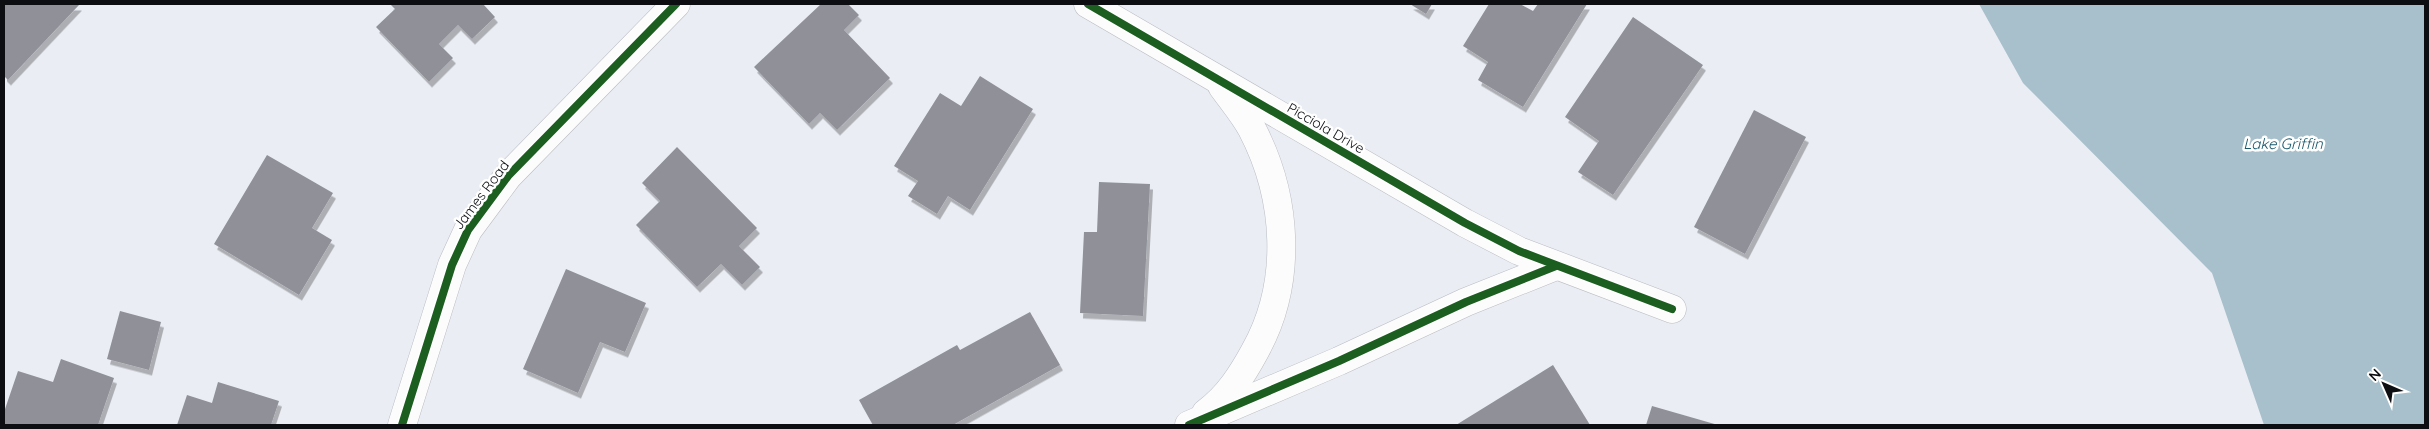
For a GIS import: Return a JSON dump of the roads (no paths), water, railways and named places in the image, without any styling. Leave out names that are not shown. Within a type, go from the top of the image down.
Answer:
[{"type":"street","name":"James Road","points":[[402,425],[452,265],[468,230],[508,176],[676,4]]},
{"type":"street","name":"Picciola Drive","points":[[1088,4],[1465,223],[1519,251],[1672,310]]},
{"type":"street","points":[[1188,425],[1222,401],[1251,359],[1270,319],[1282,258],[1282,225],[1269,170],[1252,129],[1217,79]]},
{"type":"street","points":[[1188,425],[1339,361],[1466,302],[1556,266]]},
{"type":"water","name":"Lake Griffin","points":[[1979,4],[2425,4],[2425,425],[2264,425],[2212,273],[2023,83]]}]
